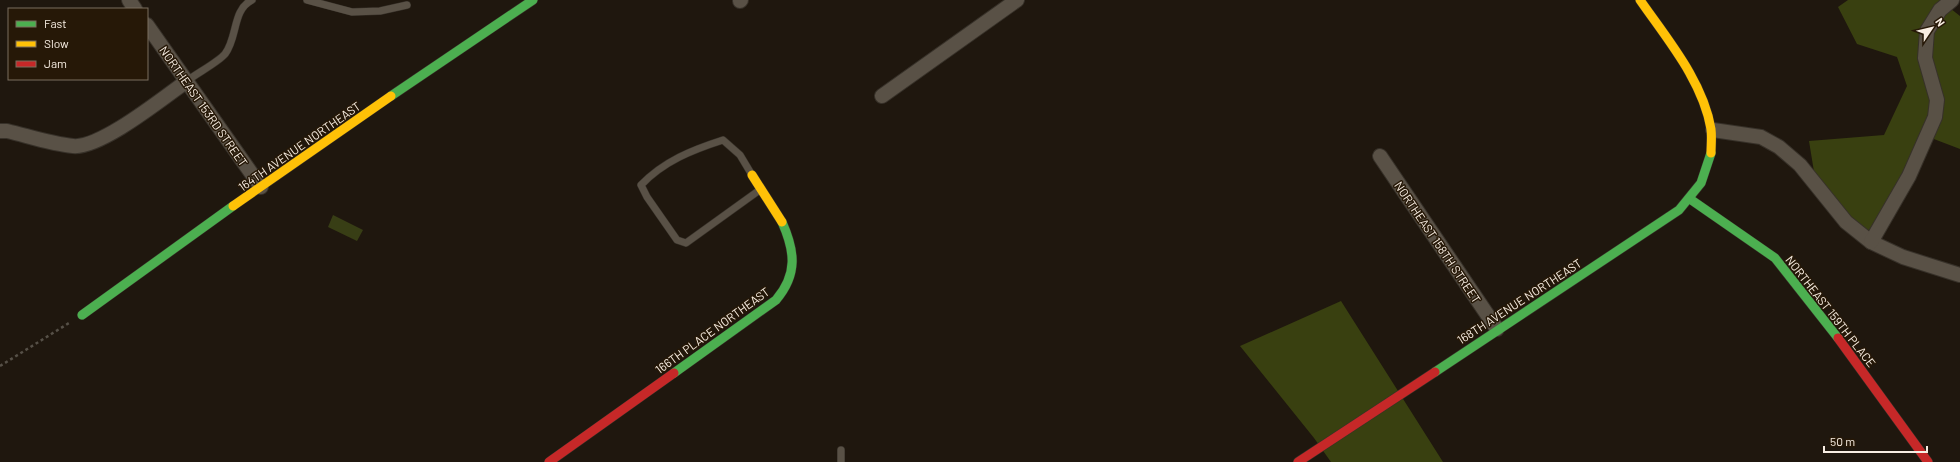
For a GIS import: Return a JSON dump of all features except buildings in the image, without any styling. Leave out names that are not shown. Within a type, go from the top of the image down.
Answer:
[{"type":"street","name":"164TH AVENUE NORTHEAST","points":[[82,315],[261,187],[533,0]]},
{"type":"street","points":[[882,96],[1018,0]]},
{"type":"street","points":[[1640,0],[1699,89],[1713,130],[1761,137],[1779,146],[1800,165],[1846,222],[1871,242],[1903,257],[1960,275]]},
{"type":"street","points":[[1871,242],[1909,176],[1935,117],[1937,100],[1925,58],[1927,31],[1940,10],[1952,0]]},
{"type":"street","name":"NORTHEAST 153RD STREET","points":[[148,26],[261,187]]},
{"type":"street","points":[[0,131],[7,131],[74,146],[92,144],[111,134],[186,81]]},
{"type":"street","name":"168TH AVENUE NORTHEAST","points":[[1298,462],[1312,458],[1497,329],[1679,210],[1690,199],[1711,159],[1713,130]]},
{"type":"street","name":"NORTHEAST 158TH STREET","points":[[1380,156],[1497,329]]},
{"type":"street","name":"166TH PLACE NORTHEAST","points":[[550,462],[776,300],[786,287],[792,271],[791,245],[780,217],[752,175]]},
{"type":"street","name":"NORTHEAST 159TH PLACE","points":[[1690,199],[1775,258],[1842,344],[1928,462]]},
{"type":"lane","points":[[186,81],[224,55],[231,44],[239,11],[252,0]]},
{"type":"lane","points":[[307,0],[352,12],[380,11],[407,5]]},
{"type":"lane","points":[[752,175],[740,155],[723,140],[695,149],[654,171],[640,184],[646,197],[677,240],[686,243],[761,189]]},
{"type":"lane","points":[[841,450],[841,462]]},
{"type":"path","points":[[0,366],[82,315]]},
{"type":"green space","points":[[1848,0],[1949,0],[1946,5],[1960,16],[1960,149],[1926,136],[1871,242],[1816,184],[1809,141],[1884,135],[1907,86],[1897,57],[1857,44],[1838,7]]},
{"type":"green space","points":[[333,215],[363,230],[357,241],[328,227]]},
{"type":"green space","points":[[1341,301],[1443,462],[1331,462],[1314,438],[1240,346]]},
{"type":"traffic: fast","points":[[391,96],[533,0]]},
{"type":"traffic: fast","points":[[1435,372],[1679,210],[1701,183],[1711,153]]},
{"type":"traffic: fast","points":[[1690,199],[1775,258],[1838,338]]},
{"type":"traffic: fast","points":[[82,315],[233,206]]},
{"type":"traffic: fast","points":[[674,373],[776,300],[788,281],[792,262],[790,243],[782,222]]},
{"type":"traffic: slow","points":[[1640,0],[1683,61],[1700,94],[1707,111],[1711,129],[1711,153]]},
{"type":"traffic: slow","points":[[233,206],[391,96]]},
{"type":"traffic: slow","points":[[752,175],[782,222]]},
{"type":"traffic: jam","points":[[1838,338],[1928,462]]},
{"type":"traffic: jam","points":[[1298,462],[1435,372]]},
{"type":"traffic: jam","points":[[549,462],[674,373]]}]
